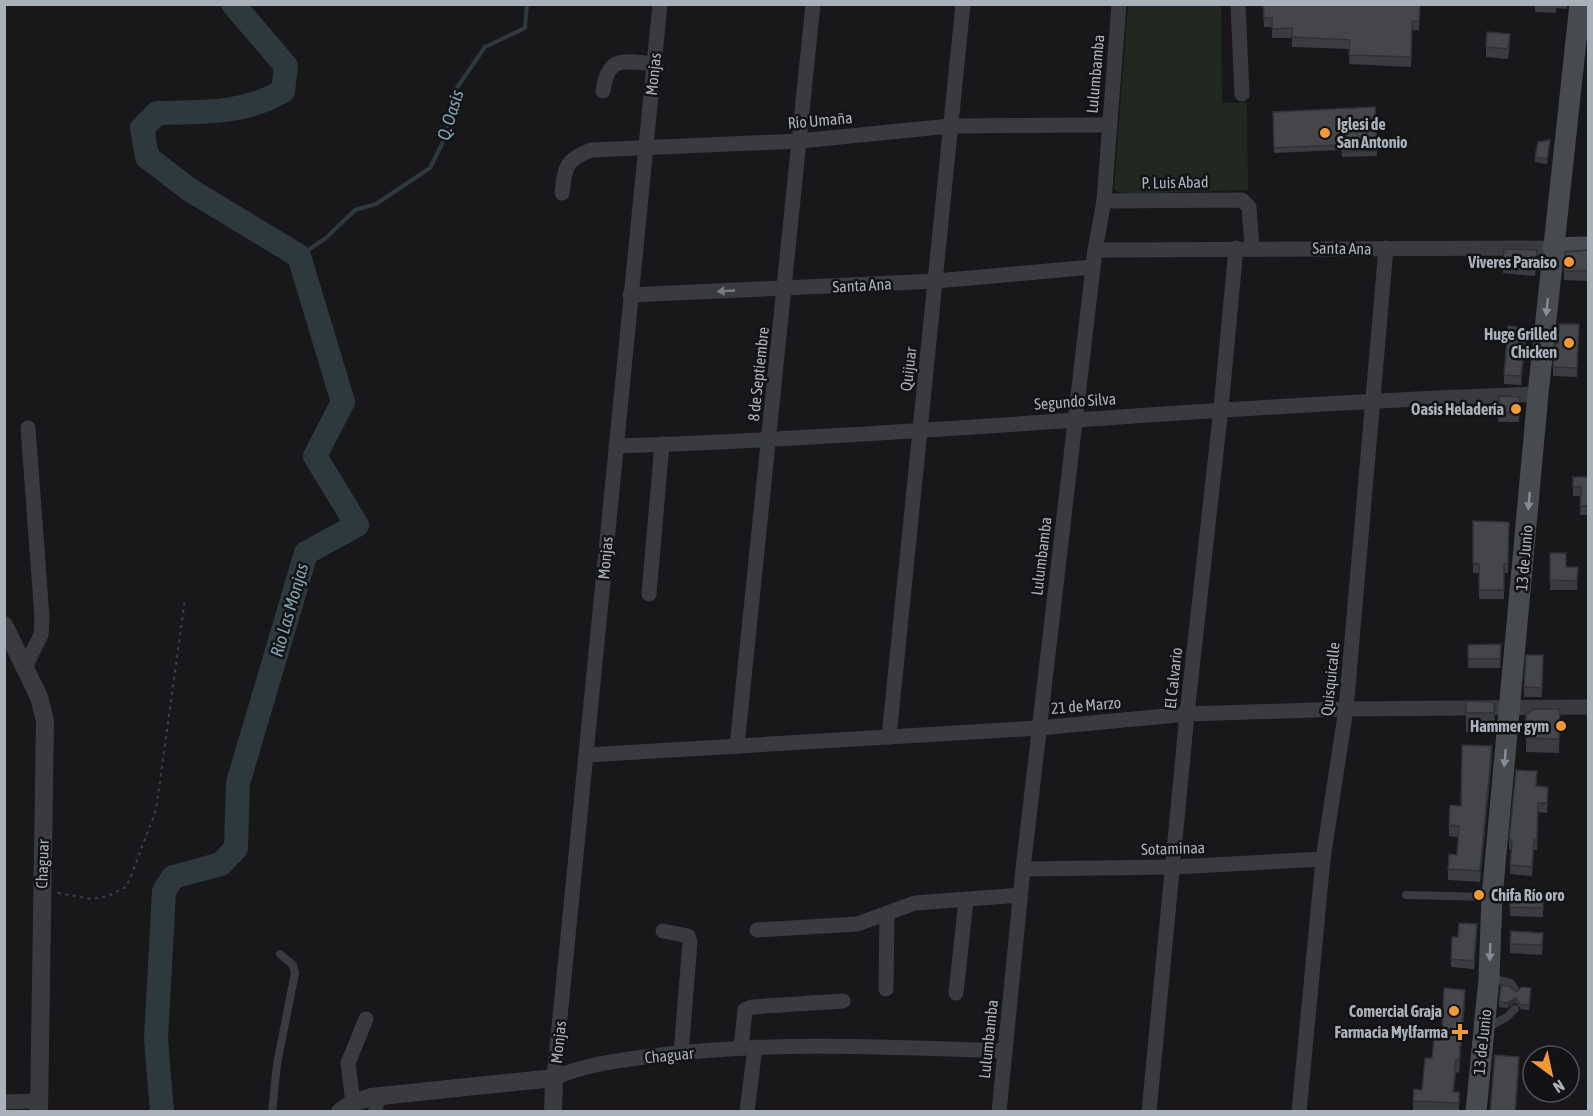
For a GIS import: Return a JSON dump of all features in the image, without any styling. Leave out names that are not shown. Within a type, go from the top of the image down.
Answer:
[{"type":"main road","name":"13 de Junio","points":[[1476,1112],[1489,978],[1492,897],[1538,394],[1553,248],[1583,26],[1580,4]]},
{"type":"main road","name":"Santa Ana","points":[[1553,248],[1588,247]]},
{"type":"street","name":"Monjas","points":[[553,1112],[554,1078],[587,755],[615,446],[660,4]]},
{"type":"street","name":"8 de Septiembre","points":[[737,746],[813,4]]},
{"type":"street","name":"Quijuar","points":[[889,737],[963,4]]},
{"type":"street","name":"Lulumbamba","points":[[999,1112],[1020,895],[1095,250],[1104,201],[1119,4]]},
{"type":"street","points":[[1238,4],[1242,94]]},
{"type":"street","points":[[603,91],[607,70],[612,65],[622,62],[655,64]]},
{"type":"street","name":"Río Umaña","points":[[562,193],[565,170],[569,161],[591,150],[800,141],[950,126],[1108,125]]},
{"type":"street","name":"P. Luis Abad","points":[[1104,201],[1242,200],[1246,202],[1252,247]]},
{"type":"street","name":"Santa Ana","points":[[1095,250],[1252,247],[1553,248]]},
{"type":"street","name":"El Calvario","points":[[1149,1112],[1187,714],[1221,408],[1236,248]]},
{"type":"street","name":"Quisquicalle","points":[[1299,1112],[1323,859],[1346,709],[1386,248]]},
{"type":"street","name":"Santa Ana","points":[[630,295],[936,281],[1093,267]]},
{"type":"street","name":"Segundo Silva","points":[[615,446],[769,441],[1221,408],[1538,394]]},
{"type":"street","points":[[26,665],[41,635],[42,617],[28,428]]},
{"type":"street","points":[[649,594],[662,444]]},
{"type":"street","name":"Chaguar","points":[[4,625],[26,665],[39,697],[46,730],[41,889],[39,1106]]},
{"type":"street","name":"21 de Marzo","points":[[587,755],[1040,728],[1187,714],[1346,709],[1588,707]]},
{"type":"street","name":"Sotaminaa","points":[[1023,869],[1174,867],[1323,859]]},
{"type":"street","points":[[757,930],[857,924],[915,903],[1020,895]]},
{"type":"street","points":[[956,993],[966,900]]},
{"type":"street","points":[[886,989],[887,914]]},
{"type":"street","points":[[663,931],[688,936],[690,942],[681,1053]]},
{"type":"street","points":[[747,1112],[748,1048],[745,1010],[843,1001]]},
{"type":"street","points":[[346,1107],[348,1064],[366,1019]]},
{"type":"street","name":"Chaguar","points":[[346,1107],[554,1078],[592,1064],[681,1053],[748,1048],[854,1046],[1005,1051]]},
{"type":"street","points":[[4,1102],[39,1106]]},
{"type":"lane","points":[[1406,895],[1492,897]]},
{"type":"lane","points":[[272,1112],[277,1064],[295,973],[293,965],[280,954]]},
{"type":"lane","points":[[1489,978],[1510,983],[1516,991]]},
{"type":"lane","points":[[1483,1029],[1507,1017],[1515,1009]]},
{"type":"path","points":[[41,889],[92,899],[108,896],[126,887],[156,810],[185,599]]},
{"type":"shaded area","points":[[1128,5],[1221,5],[1222,103],[1247,102],[1248,190],[1123,194],[1114,189]]},
{"type":"building","points":[[1263,4],[1420,4],[1419,21],[1412,21],[1411,57],[1349,55],[1350,40],[1292,37],[1292,28],[1272,29],[1272,18],[1264,18]]},
{"type":"building","points":[[1487,32],[1510,34],[1508,49],[1486,47]]},
{"type":"building","name":"Iglesi de San Antonio","points":[[1375,107],[1377,151],[1342,152],[1341,145],[1274,148],[1273,112]]},
{"type":"building","points":[[1550,140],[1547,159],[1535,157],[1538,142]]},
{"type":"building","points":[[1504,249],[1537,250],[1535,267],[1503,264]]},
{"type":"building","points":[[1588,250],[1588,271],[1564,271],[1565,252]]},
{"type":"building","points":[[1559,324],[1579,324],[1577,368],[1553,367]]},
{"type":"building","points":[[1508,326],[1526,328],[1521,376],[1504,375]]},
{"type":"building","points":[[1499,396],[1520,397],[1519,413],[1498,412]]},
{"type":"building","points":[[1573,477],[1588,477],[1588,506],[1580,506],[1581,487],[1573,487]]},
{"type":"building","points":[[1473,521],[1509,522],[1508,564],[1504,564],[1504,590],[1479,590],[1479,564],[1473,563]]},
{"type":"building","points":[[1550,553],[1566,553],[1566,567],[1578,567],[1577,581],[1550,580]]},
{"type":"building","points":[[1501,644],[1500,659],[1468,659],[1468,645]]},
{"type":"building","points":[[1526,655],[1543,655],[1542,688],[1524,687]]},
{"type":"building","points":[[1466,701],[1491,702],[1495,704],[1494,713],[1466,713]]},
{"type":"building","points":[[1534,709],[1560,709],[1559,739],[1526,738],[1526,714]]},
{"type":"building","points":[[1462,745],[1492,746],[1480,871],[1448,869],[1449,854],[1457,855],[1459,826],[1449,825],[1450,805],[1461,806]]},
{"type":"building","points":[[1516,770],[1537,771],[1536,786],[1548,787],[1547,803],[1538,803],[1537,840],[1534,840],[1532,867],[1510,865],[1512,840],[1509,840]]},
{"type":"building","points":[[1510,891],[1543,892],[1543,908],[1510,907]]},
{"type":"building","points":[[1459,923],[1477,924],[1474,961],[1451,959],[1452,937],[1458,937]]},
{"type":"building","points":[[1511,931],[1543,933],[1542,945],[1510,944]]},
{"type":"building","points":[[1501,985],[1509,986],[1516,992],[1522,987],[1531,988],[1529,1005],[1521,1005],[1516,998],[1507,1003],[1499,1002]]},
{"type":"building","points":[[1444,988],[1465,990],[1459,1061],[1456,1060],[1453,1092],[1459,1092],[1459,1103],[1413,1101],[1414,1089],[1422,1090],[1425,1058],[1432,1058],[1435,1029],[1442,1030]]},
{"type":"building","points":[[1495,1055],[1519,1057],[1515,1112],[1490,1112]]},
{"type":"waterway","name":"Rio Las Monjas","points":[[162,1112],[156,1039],[164,891],[173,877],[221,864],[236,848],[238,783],[306,553],[357,525],[315,456],[343,402],[299,256],[190,190],[147,157],[142,128],[157,113],[206,112],[238,108],[268,99],[283,91],[286,66],[233,4]]},
{"type":"waterway","name":"Q. Oasis","points":[[299,256],[326,238],[355,210],[376,204],[430,168],[446,136],[454,92],[485,47],[525,28],[527,4]]},
{"type":"place","name":"Iglesi de San Antonio","points":[[1325,133]]},
{"type":"place","name":"Viveres Paraiso","points":[[1569,262]]},
{"type":"place","name":"Huge Grilled Chicken","points":[[1569,343]]},
{"type":"place","name":"Oasis Heladería","points":[[1516,409]]},
{"type":"place","name":"Hammer gym","points":[[1561,726]]},
{"type":"place","name":"Chifa Río oro","points":[[1479,895]]},
{"type":"place","name":"Comercial Graja","points":[[1454,1011]]},
{"type":"place","name":"Farmacia Mylfarma","points":[[1460,1032]]}]
